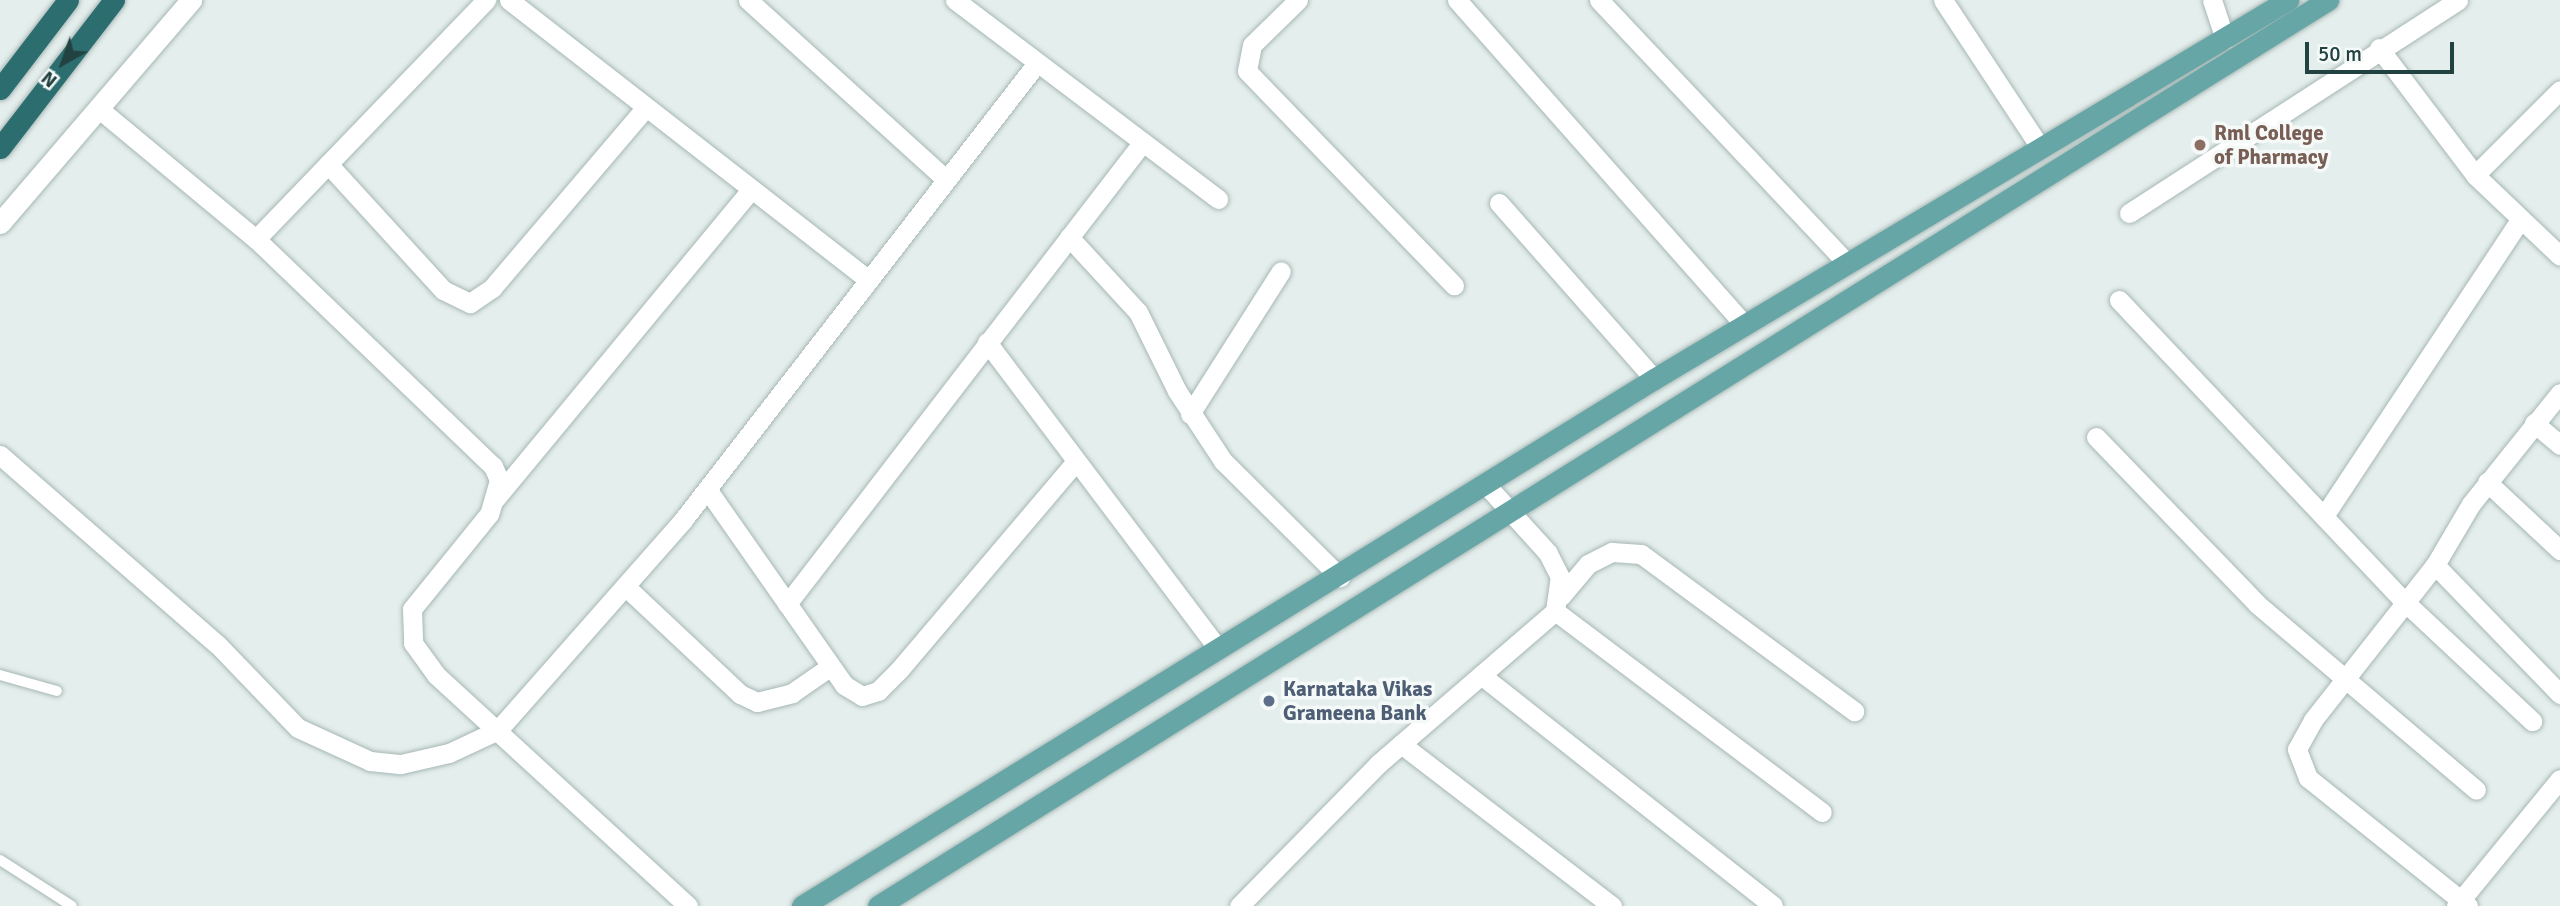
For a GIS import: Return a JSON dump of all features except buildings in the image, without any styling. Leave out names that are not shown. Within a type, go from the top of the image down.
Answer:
[{"type":"highway","points":[[0,89],[68,0]]},
{"type":"highway","points":[[0,148],[114,0]]},
{"type":"main road","points":[[802,906],[1218,648],[1487,486],[1654,379],[2288,0]]},
{"type":"main road","points":[[878,906],[1673,405],[2328,0]]},
{"type":"street","points":[[0,223],[191,0]]},
{"type":"street","points":[[256,239],[486,0]]},
{"type":"street","points":[[509,0],[868,279]]},
{"type":"street","points":[[748,0],[944,178]]},
{"type":"street","points":[[955,0],[1217,199]]},
{"type":"street","points":[[1298,0],[1252,45],[1247,71],[1454,285]]},
{"type":"street","points":[[1457,0],[1745,325]]},
{"type":"street","points":[[1599,0],[1848,264]]},
{"type":"street","points":[[1943,0],[2040,147]]},
{"type":"street","points":[[2212,0],[2225,39]]},
{"type":"street","points":[[2129,213],[2379,48],[2458,0]]},
{"type":"street","points":[[2379,48],[2474,175],[2518,223],[2560,256]]},
{"type":"street","points":[[0,455],[218,645],[280,714],[323,743],[370,761],[401,764],[449,753],[498,730],[625,586],[707,489],[944,178],[1037,63]]},
{"type":"street","points":[[2474,175],[2560,90]]},
{"type":"street","points":[[97,108],[256,239],[478,447],[499,480],[494,500],[478,532],[412,609],[408,626],[420,657],[688,906]]},
{"type":"street","points":[[328,164],[443,289],[470,303],[492,288],[645,108]]},
{"type":"street","points":[[787,604],[1142,143]]},
{"type":"street","points":[[494,500],[751,189]]},
{"type":"street","points":[[1499,203],[1654,379]]},
{"type":"street","points":[[2324,516],[2518,223]]},
{"type":"street","points":[[1069,237],[1138,312],[1190,414],[1259,502],[1340,576]]},
{"type":"street","points":[[1190,414],[1281,271]]},
{"type":"street","points":[[2119,300],[2406,603],[2532,721]]},
{"type":"street","points":[[987,342],[1074,464],[1218,648]]},
{"type":"street","points":[[2560,393],[2487,482],[2435,565],[2301,737],[2300,764],[2323,792],[2462,904],[2560,779]]},
{"type":"street","points":[[2534,423],[2560,445]]},
{"type":"street","points":[[2096,437],[2257,604],[2344,681],[2476,790]]},
{"type":"street","points":[[707,489],[831,666],[862,696],[878,691],[1074,464]]},
{"type":"street","points":[[2487,482],[2560,550]]},
{"type":"street","points":[[1487,486],[1548,553],[1558,603],[1822,812]]},
{"type":"street","points":[[1242,905],[1401,744],[1481,675],[1558,603],[1600,558],[1628,549],[1641,554],[1854,711]]},
{"type":"street","points":[[2435,565],[2560,694]]},
{"type":"street","points":[[625,586],[740,694],[757,702],[792,693],[831,666]]},
{"type":"street","points":[[1481,675],[1773,906]]},
{"type":"street","points":[[1401,744],[1612,906]]},
{"type":"lane","points":[[0,675],[57,691]]},
{"type":"lane","points":[[0,860],[72,906]]},
{"type":"place","name":"Rml College of Pharmacy","points":[[2200,145]]},
{"type":"place","name":"Karnataka Vikas Grameena Bank","points":[[1269,701]]}]
